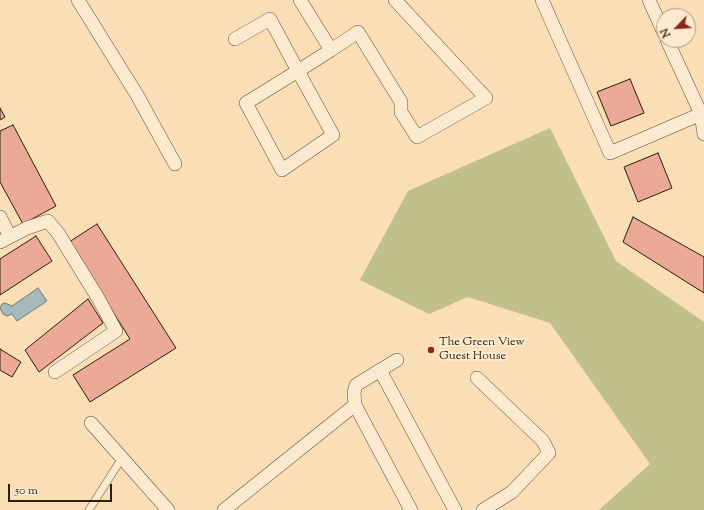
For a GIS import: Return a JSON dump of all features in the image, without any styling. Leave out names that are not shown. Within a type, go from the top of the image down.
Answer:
[{"type":"street","points":[[78,0],[137,95],[175,164]]},
{"type":"street","points":[[300,0],[331,50]]},
{"type":"street","points":[[235,39],[270,19],[298,71],[333,135],[282,170],[246,102],[298,71],[358,32],[401,102],[401,112],[417,137],[486,98],[395,0]]},
{"type":"street","points":[[542,0],[610,153],[702,113]]},
{"type":"street","points":[[649,0],[656,15]]},
{"type":"street","points":[[671,48],[702,113],[704,134]]},
{"type":"street","points":[[0,217],[5,240],[27,228],[48,221],[58,233],[98,298],[116,331],[54,372]]},
{"type":"street","points":[[397,360],[356,385],[354,393],[355,405],[411,510]]},
{"type":"street","points":[[380,370],[455,510]]},
{"type":"street","points":[[477,378],[543,441],[549,453],[512,492],[483,510]]},
{"type":"street","points":[[224,510],[355,405]]},
{"type":"street","points":[[91,424],[168,510]]},
{"type":"lane","points":[[89,510],[122,458]]},
{"type":"shaded area","points":[[550,128],[616,261],[704,322],[704,510],[599,510],[650,464],[550,323],[468,297],[429,314],[360,280],[408,191]]},
{"type":"shaded area","points":[[38,288],[47,301],[17,321],[12,314],[7,316],[3,314],[0,308],[2,304],[5,303],[12,306]]},
{"type":"building","points":[[630,79],[644,113],[611,126],[597,92]]},
{"type":"building","points":[[0,108],[5,117],[0,120]]},
{"type":"building","points":[[13,125],[56,206],[23,224],[0,182],[0,131]]},
{"type":"building","points":[[658,153],[672,188],[638,202],[624,167]]},
{"type":"building","points":[[633,217],[704,257],[704,293],[623,242]]},
{"type":"building","points":[[97,224],[176,348],[90,402],[73,375],[130,339],[69,242]]},
{"type":"building","points":[[36,236],[52,261],[0,295],[0,259]]},
{"type":"building","points":[[88,299],[103,323],[39,372],[25,350]]},
{"type":"building","points":[[0,349],[21,362],[12,377],[0,370]]},
{"type":"place","name":"The Green View Guest House","points":[[431,350]]}]
